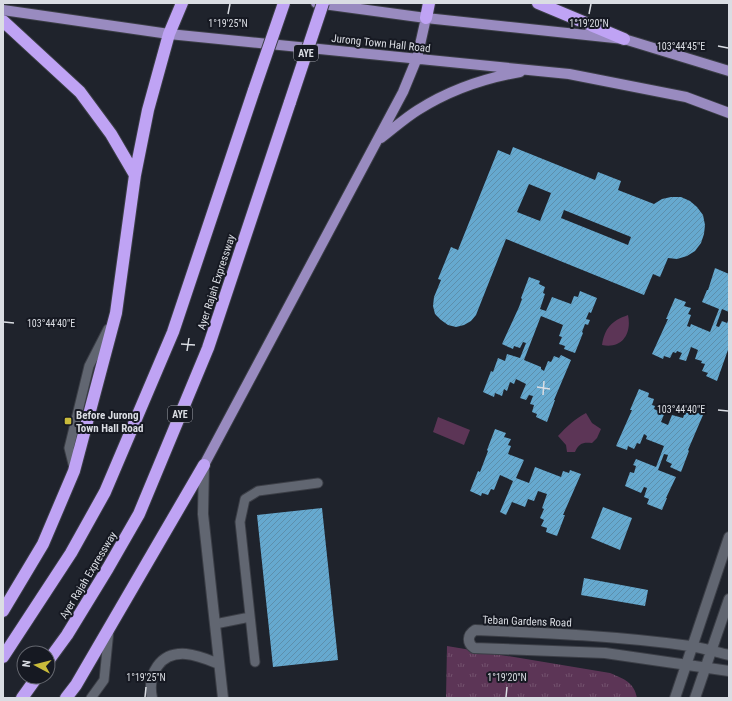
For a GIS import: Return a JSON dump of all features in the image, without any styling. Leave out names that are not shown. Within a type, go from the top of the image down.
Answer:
[{"type":"highway","points":[[3,611],[43,544],[74,471],[116,313],[135,175],[148,110],[169,34],[182,3]]},
{"type":"highway","points":[[3,658],[71,553],[105,492],[173,332],[284,3]]},
{"type":"highway","name":"Ayer Rajah Expressway","points":[[56,649],[83,608],[139,514],[208,348],[323,3]]},
{"type":"highway","points":[[426,18],[429,3]]},
{"type":"highway","points":[[538,3],[624,39]]},
{"type":"highway","points":[[3,21],[80,92],[111,134],[135,175]]},
{"type":"highway","points":[[66,698],[76,685],[204,465]]},
{"type":"highway","points":[[22,698],[31,685]]},
{"type":"main road","points":[[316,3],[426,18],[624,39],[729,71]]},
{"type":"main road","name":"Jurong Town Hall Road","points":[[3,10],[169,34],[535,69],[609,81],[686,97],[729,113]]},
{"type":"main road","points":[[204,465],[403,92],[417,58],[426,18]]},
{"type":"main road","points":[[378,140],[417,110],[439,98],[498,77],[535,69]]},
{"type":"street","points":[[204,465],[203,514],[223,698]]},
{"type":"street","points":[[675,698],[729,537]]},
{"type":"street","points":[[695,698],[729,599]]},
{"type":"street","name":"Teban Gardens Road","points":[[729,655],[692,646],[585,635],[475,630],[471,633],[469,639],[470,645],[474,648],[605,652],[729,671]]},
{"type":"street","points":[[152,698],[150,689],[151,679],[155,669],[161,661],[173,656],[185,654],[202,657],[219,664]]},
{"type":"lane","points":[[255,662],[240,522],[245,499],[258,491],[318,483]]},
{"type":"lane","points":[[215,624],[250,617]]},
{"type":"lane","points":[[91,698],[104,680],[110,627]]},
{"type":"green space","points":[[628,315],[629,322],[627,334],[624,339],[615,345],[602,345],[605,334],[610,326],[617,320]]},
{"type":"green space","points":[[586,413],[592,423],[601,429],[597,438],[592,443],[584,443],[580,445],[575,452],[567,452],[566,445],[558,436],[571,423]]},
{"type":"green space","points":[[438,417],[470,430],[464,445],[433,432]]},
{"type":"green space","points":[[447,646],[610,673],[628,682],[636,693],[637,698],[446,698]]},
{"type":"building","points":[[513,147],[595,180],[598,172],[621,181],[618,190],[654,204],[662,199],[671,197],[681,197],[690,201],[703,215],[705,225],[701,243],[695,251],[687,256],[677,259],[668,258],[660,277],[653,274],[644,295],[506,239],[476,315],[471,321],[464,325],[456,327],[448,325],[435,314],[433,306],[434,297],[441,280],[438,279],[451,247],[458,250],[498,150],[510,155]],"holes":[[[529,184],[551,193],[540,221],[517,212]],[[564,210],[631,237],[628,245],[561,218]]]},
{"type":"building","points":[[715,268],[729,274],[729,312],[722,309],[716,326],[719,327],[722,321],[727,323],[729,319],[729,347],[717,381],[706,376],[708,373],[702,371],[705,364],[701,363],[702,361],[695,359],[698,350],[691,347],[686,361],[679,359],[682,353],[677,351],[676,353],[673,352],[670,358],[664,356],[663,359],[652,354],[668,319],[666,319],[675,298],[686,302],[684,306],[691,308],[688,314],[691,315],[687,326],[690,327],[691,324],[710,332],[719,309],[702,302],[708,290]]},
{"type":"building","points":[[529,277],[540,281],[539,284],[545,287],[543,293],[545,294],[540,309],[546,311],[552,297],[571,304],[574,296],[578,297],[580,291],[597,298],[591,313],[589,312],[586,319],[590,320],[588,325],[585,324],[575,353],[564,349],[565,346],[559,344],[562,337],[559,336],[563,325],[541,316],[524,360],[541,367],[544,371],[548,361],[551,362],[554,356],[559,358],[561,355],[571,360],[554,400],[547,422],[536,417],[537,414],[532,412],[534,405],[530,404],[533,396],[529,395],[526,400],[520,398],[526,384],[516,379],[514,384],[510,382],[507,391],[504,389],[502,396],[495,393],[494,397],[483,392],[498,358],[505,361],[507,354],[520,358],[526,343],[523,342],[520,348],[514,346],[513,349],[502,344],[519,307]]},
{"type":"building","points":[[639,389],[649,393],[648,397],[654,399],[652,405],[655,406],[654,409],[658,411],[661,405],[667,407],[661,422],[668,425],[672,415],[683,418],[685,412],[691,414],[693,411],[703,415],[688,450],[689,451],[681,472],[670,467],[672,464],[666,461],[668,455],[664,454],[658,470],[676,477],[662,510],[647,504],[649,499],[644,497],[647,488],[644,487],[641,493],[625,486],[630,472],[634,473],[636,466],[633,465],[636,459],[656,467],[664,446],[646,439],[647,436],[644,434],[640,444],[637,443],[634,449],[628,446],[627,450],[616,446],[632,410],[630,410]]},
{"type":"building","points":[[495,429],[506,433],[504,437],[511,439],[508,445],[511,446],[508,454],[524,460],[516,478],[529,483],[535,467],[561,477],[563,471],[569,473],[570,470],[581,474],[563,515],[565,515],[557,536],[546,532],[547,528],[541,526],[544,520],[540,518],[544,509],[542,508],[547,494],[538,491],[534,501],[528,499],[525,507],[512,502],[506,515],[500,512],[513,481],[500,475],[494,490],[491,489],[488,495],[482,493],[481,496],[470,491],[478,471],[480,472]]},
{"type":"building","points":[[603,507],[632,518],[620,550],[591,538]]},
{"type":"building","points":[[322,508],[338,660],[273,667],[257,515]]},
{"type":"building","points":[[584,578],[648,590],[645,606],[581,595]]},
{"type":"place","name":"Before Jurong Town Hall Road","points":[[68,421]]}]
